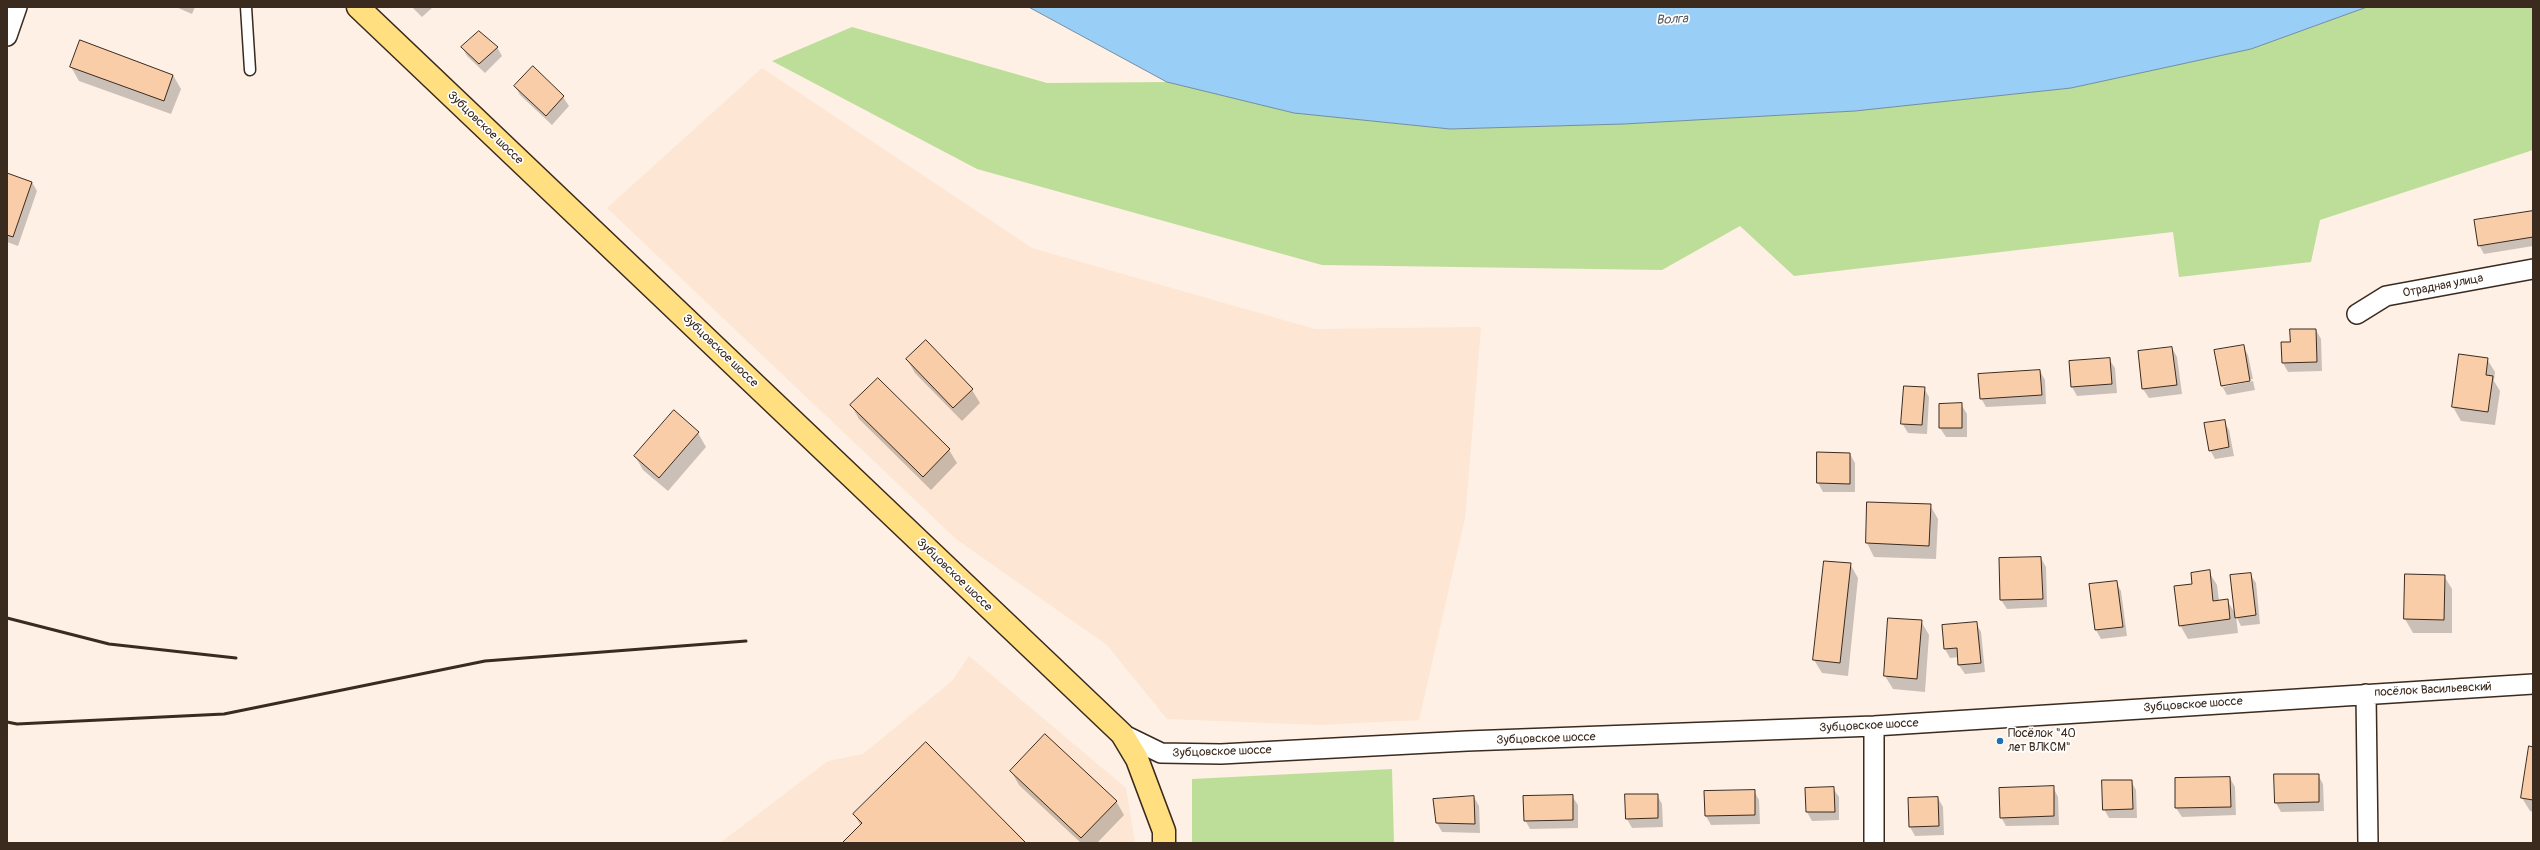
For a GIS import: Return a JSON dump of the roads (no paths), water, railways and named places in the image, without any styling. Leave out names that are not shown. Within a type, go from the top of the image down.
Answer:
[{"type":"main road","name":"Зубцовское шоссе","points":[[358,7],[1122,734]]},
{"type":"main road","points":[[1122,734],[1137,758],[1164,831],[1164,843]]},
{"type":"street","points":[[7,36],[17,7]]},
{"type":"street","name":"Отрадная улица","points":[[2357,314],[2386,296],[2533,269]]},
{"type":"street","name":"посёлок Васильевский","points":[[2332,696],[2533,684]]},
{"type":"street","points":[[2366,694],[2368,843]]},
{"type":"street","name":"Зубцовское шоссе","points":[[1122,734],[1161,754],[1221,754],[1467,741],[1874,726],[2332,696]]},
{"type":"street","points":[[1874,726],[1874,843]]},
{"type":"lane","points":[[246,7],[250,70]]},
{"type":"water","name":"Волга","points":[[1029,7],[2367,7],[2251,49],[2071,88],[1855,111],[1624,124],[1450,129],[1294,113],[1167,82]]},
{"type":"railway","points":[[7,618],[109,644],[236,658]]},
{"type":"railway","points":[[7,722],[17,724],[224,714],[485,661],[746,641]]},
{"type":"place","name":"Посёлок \"40 лет ВЛКСМ\"","points":[[2000,741]]}]
